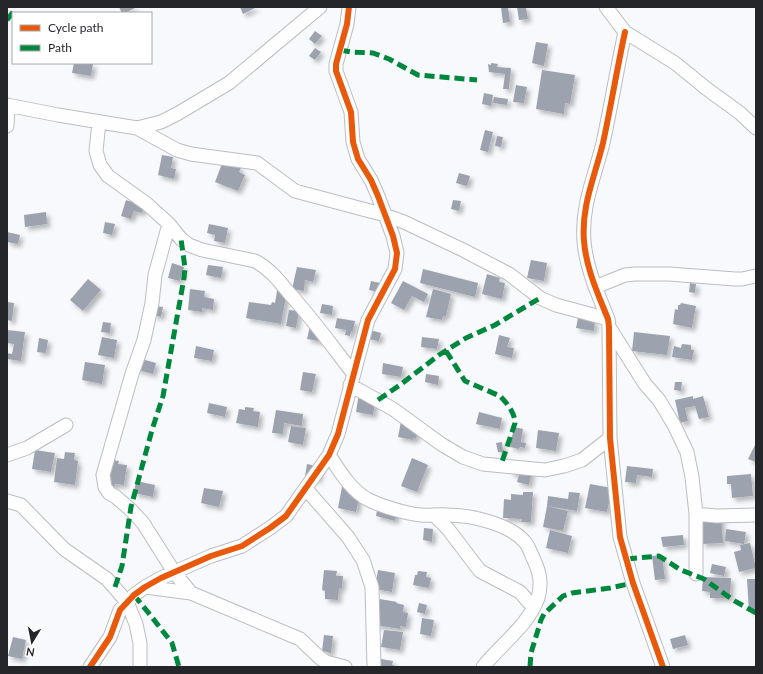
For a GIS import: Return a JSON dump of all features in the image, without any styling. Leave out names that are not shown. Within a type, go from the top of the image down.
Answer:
[{"type":"street","points":[[137,128],[161,122],[172,117],[229,83],[320,7]]},
{"type":"street","points":[[90,667],[106,645],[120,610],[145,587],[174,572],[211,556],[242,546],[286,516],[328,454],[338,434],[368,320],[395,269],[397,253],[393,236],[371,180],[358,159],[353,142],[351,112],[336,71],[336,64],[347,24],[349,7]]},
{"type":"street","points":[[606,7],[624,32],[675,63],[706,89],[740,113],[756,128]]},
{"type":"street","points":[[624,32],[602,144],[585,209],[584,242],[588,264],[595,287],[609,323],[645,384],[659,400],[674,425],[687,452],[692,477],[696,514],[696,574]]},
{"type":"street","points":[[7,126],[8,105],[137,128],[177,150],[191,154],[257,163],[295,191],[385,215],[404,222],[464,250],[502,270],[540,298],[609,323]]},
{"type":"street","points":[[99,122],[96,151],[100,165],[108,176],[147,204],[169,224],[181,239],[189,245],[202,250],[255,261],[272,273],[307,312],[352,379],[441,444],[463,457],[483,464],[545,470],[582,460],[610,438]]},
{"type":"street","points":[[169,224],[156,275],[144,340],[132,374],[103,474],[105,487],[109,493],[131,510],[142,523],[174,572],[191,593]]},
{"type":"street","points":[[595,287],[625,275],[635,274],[675,274],[735,279],[756,276]]},
{"type":"street","points":[[609,323],[610,438],[620,537],[632,583],[663,667]]},
{"type":"street","points":[[7,456],[28,448],[66,425]]},
{"type":"street","points":[[328,454],[352,485],[367,499],[414,514],[447,514],[476,518],[505,528],[524,541],[528,546],[540,574],[538,599],[526,620],[483,667]]},
{"type":"street","points":[[306,488],[348,537],[362,560],[372,587],[374,667]]},
{"type":"street","points":[[7,501],[21,505],[64,550],[107,579],[127,602],[136,624],[139,637],[140,667]]},
{"type":"street","points":[[696,514],[716,516],[756,515]]},
{"type":"street","points":[[434,515],[448,529],[480,571],[512,586],[520,592],[533,607]]},
{"type":"street","points":[[145,587],[191,593],[300,639],[326,662],[344,667]]},
{"type":"building","points":[[119,7],[137,7],[127,12],[122,12]]},
{"type":"building","points":[[240,7],[257,7],[243,14]]},
{"type":"building","points":[[501,7],[508,7],[510,22],[503,23]]},
{"type":"building","points":[[517,7],[526,7],[528,19],[519,20]]},
{"type":"building","points":[[315,31],[322,36],[315,44],[309,39]]},
{"type":"building","points":[[536,42],[548,44],[544,66],[532,63]]},
{"type":"building","points":[[315,48],[321,52],[315,60],[309,56]]},
{"type":"building","points":[[491,63],[498,64],[497,67],[511,68],[509,89],[503,89],[505,74],[489,72],[488,64],[491,65]]},
{"type":"building","points":[[74,64],[93,64],[91,76],[72,73]]},
{"type":"building","points":[[542,70],[575,75],[570,104],[565,103],[564,114],[536,109]]},
{"type":"building","points":[[516,85],[527,87],[524,103],[513,102]]},
{"type":"building","points":[[484,93],[493,95],[491,106],[482,104]]},
{"type":"building","points":[[494,97],[508,99],[507,105],[493,103]]},
{"type":"building","points":[[485,130],[493,132],[488,152],[480,150]]},
{"type":"building","points":[[497,136],[503,137],[501,147],[495,146]]},
{"type":"building","points":[[162,155],[173,157],[171,168],[176,169],[174,179],[158,175]]},
{"type":"building","points":[[223,161],[241,168],[239,172],[245,175],[238,191],[215,182]]},
{"type":"building","points":[[459,173],[470,176],[467,186],[456,183]]},
{"type":"building","points":[[126,200],[144,206],[142,213],[134,211],[131,219],[121,216]]},
{"type":"building","points":[[453,200],[461,201],[459,211],[451,209]]},
{"type":"building","points":[[46,212],[47,224],[25,227],[24,215]]},
{"type":"building","points":[[105,222],[115,224],[112,235],[103,233]]},
{"type":"building","points":[[209,224],[228,228],[225,243],[214,241],[215,235],[207,233]]},
{"type":"building","points":[[7,232],[20,235],[18,244],[7,242]]},
{"type":"building","points":[[531,260],[547,263],[544,281],[527,278]]},
{"type":"building","points":[[172,263],[184,267],[180,281],[168,278]]},
{"type":"building","points":[[208,265],[223,267],[221,278],[206,275]]},
{"type":"building","points":[[297,267],[316,270],[313,282],[305,280],[304,291],[292,289]]},
{"type":"building","points":[[423,269],[478,283],[475,297],[420,283]]},
{"type":"building","points":[[487,274],[500,278],[499,282],[505,283],[502,299],[482,294]]},
{"type":"building","points":[[88,279],[101,290],[83,311],[70,300]]},
{"type":"building","points":[[371,281],[380,283],[379,292],[369,290]]},
{"type":"building","points":[[403,281],[428,294],[424,302],[412,296],[404,310],[391,303]]},
{"type":"building","points":[[690,283],[696,284],[695,293],[689,292]]},
{"type":"building","points":[[278,285],[288,286],[281,324],[246,318],[249,302],[271,305],[272,302],[275,303]]},
{"type":"building","points":[[190,289],[205,291],[204,297],[214,299],[213,310],[202,308],[202,312],[188,310]]},
{"type":"building","points":[[433,289],[451,294],[446,316],[443,316],[442,320],[426,317]]},
{"type":"building","points":[[7,302],[14,303],[12,321],[7,320]]},
{"type":"building","points":[[681,303],[696,306],[692,328],[673,324],[675,309],[678,310],[678,305]]},
{"type":"building","points":[[322,304],[333,306],[332,315],[320,313]]},
{"type":"building","points":[[154,306],[163,307],[161,317],[153,315]]},
{"type":"building","points":[[289,310],[299,311],[296,328],[286,326]]},
{"type":"building","points":[[337,318],[355,321],[353,331],[351,331],[350,336],[345,335],[346,330],[335,328]]},
{"type":"building","points":[[578,318],[595,321],[594,331],[576,328]]},
{"type":"building","points":[[103,322],[111,323],[110,333],[101,332]]},
{"type":"building","points":[[310,326],[325,342],[307,339]]},
{"type":"building","points":[[7,330],[25,332],[21,361],[7,359],[7,353],[12,354],[14,344],[7,343]]},
{"type":"building","points":[[370,330],[381,333],[379,341],[368,339]]},
{"type":"building","points":[[634,332],[670,336],[667,355],[632,351]]},
{"type":"building","points":[[499,335],[510,338],[507,347],[514,348],[512,358],[495,354]]},
{"type":"building","points":[[102,337],[117,340],[114,358],[98,355]]},
{"type":"building","points":[[422,337],[439,339],[437,349],[421,347]]},
{"type":"building","points":[[39,338],[48,340],[46,353],[37,352]]},
{"type":"building","points":[[682,344],[691,345],[691,350],[694,350],[692,360],[672,357],[674,346],[681,348]]},
{"type":"building","points":[[196,346],[214,350],[212,361],[194,358]]},
{"type":"building","points":[[138,358],[156,363],[153,374],[135,369]]},
{"type":"building","points":[[85,362],[105,365],[102,384],[82,380]]},
{"type":"building","points":[[383,363],[403,367],[401,377],[382,374]]},
{"type":"building","points":[[303,372],[316,374],[312,392],[300,390]]},
{"type":"building","points":[[426,374],[439,376],[438,385],[425,382]]},
{"type":"building","points":[[675,382],[682,382],[681,391],[674,390]]},
{"type":"building","points":[[359,393],[376,396],[373,415],[356,412]]},
{"type":"building","points":[[693,396],[693,399],[703,396],[709,417],[699,419],[695,406],[685,408],[688,421],[680,423],[675,400]]},
{"type":"building","points":[[209,403],[227,407],[225,417],[207,413]]},
{"type":"building","points":[[245,407],[254,408],[253,411],[260,412],[258,427],[236,423],[239,409],[245,410]]},
{"type":"building","points":[[276,410],[303,414],[302,426],[284,423],[283,434],[272,433]]},
{"type":"building","points":[[479,412],[502,418],[500,429],[476,424]]},
{"type":"building","points":[[402,416],[412,431],[418,432],[416,439],[413,438],[413,440],[398,437]]},
{"type":"building","points":[[291,426],[306,428],[303,445],[288,442]]},
{"type":"building","points":[[514,427],[523,429],[521,442],[526,443],[525,448],[520,447],[519,449],[510,447]]},
{"type":"building","points":[[538,430],[559,433],[556,451],[536,448]]},
{"type":"building","points":[[502,442],[503,452],[498,452],[496,443]]},
{"type":"building","points":[[756,443],[756,462],[748,459]]},
{"type":"building","points":[[35,450],[55,453],[51,472],[32,469]]},
{"type":"building","points":[[65,452],[75,453],[74,460],[78,461],[75,485],[54,482],[57,458],[64,459]]},
{"type":"building","points":[[412,458],[428,465],[417,492],[401,486]]},
{"type":"building","points":[[107,459],[119,461],[118,464],[127,465],[124,485],[115,484],[115,486],[103,484]]},
{"type":"building","points":[[307,464],[321,467],[318,480],[305,477]]},
{"type":"building","points":[[512,464],[532,472],[529,485],[517,482],[519,475],[510,473]]},
{"type":"building","points":[[627,466],[653,469],[652,477],[637,475],[636,483],[625,482]]},
{"type":"building","points":[[751,474],[753,496],[732,498],[731,484],[727,484],[727,476]]},
{"type":"building","points":[[136,481],[155,485],[153,497],[134,493]]},
{"type":"building","points":[[590,484],[612,488],[607,512],[585,508]]},
{"type":"building","points":[[342,487],[361,490],[356,512],[338,508]]},
{"type":"building","points":[[204,488],[223,491],[219,507],[201,503]]},
{"type":"building","points":[[523,492],[533,492],[531,522],[521,522],[522,519],[503,518],[504,499],[511,500],[511,494],[523,495]]},
{"type":"building","points":[[569,492],[580,493],[577,511],[547,506],[548,496],[568,499]]},
{"type":"building","points":[[378,504],[398,508],[395,521],[376,516]]},
{"type":"building","points":[[547,506],[568,511],[563,531],[543,527]]},
{"type":"building","points":[[721,515],[723,543],[702,544],[700,517]]},
{"type":"building","points":[[424,528],[433,529],[432,542],[423,540]]},
{"type":"building","points":[[726,529],[746,532],[744,544],[725,541]]},
{"type":"building","points":[[550,530],[572,536],[568,553],[546,548]]},
{"type":"building","points":[[683,535],[684,545],[663,547],[661,537]]},
{"type":"building","points":[[750,543],[756,568],[739,572],[734,552],[741,550],[740,545]]},
{"type":"building","points":[[662,555],[665,579],[655,580],[652,556]]},
{"type":"building","points":[[712,564],[726,567],[724,576],[710,573]]},
{"type":"building","points":[[324,570],[337,571],[336,576],[343,576],[342,588],[339,588],[338,600],[325,599],[325,591],[322,590]]},
{"type":"building","points":[[378,570],[395,573],[392,592],[375,589]]},
{"type":"building","points":[[418,571],[427,572],[426,577],[431,578],[429,588],[413,585],[415,575],[417,575]]},
{"type":"building","points":[[703,577],[731,578],[730,598],[710,598],[710,592],[702,591]]},
{"type":"building","points":[[747,579],[756,579],[756,610],[749,611]]},
{"type":"building","points":[[380,599],[397,602],[396,603],[404,605],[403,612],[408,613],[406,627],[400,626],[400,629],[375,625]]},
{"type":"building","points":[[419,603],[427,605],[425,614],[417,612]]},
{"type":"building","points":[[422,618],[434,620],[431,636],[420,634]]},
{"type":"building","points":[[384,630],[403,632],[400,650],[381,647]]},
{"type":"building","points":[[324,635],[333,636],[331,653],[322,651]]},
{"type":"building","points":[[685,635],[688,645],[673,649],[670,639]]},
{"type":"building","points":[[13,637],[26,640],[22,659],[8,656]]},
{"type":"building","points":[[381,659],[393,661],[392,665],[399,667],[377,667]]},
{"type":"marked path","points":[[13,12],[14,7]]},
{"type":"marked path","points":[[7,20],[12,13]]},
{"type":"marked path","points":[[340,50],[373,53],[389,59],[418,75],[477,80]]},
{"type":"marked path","points":[[115,587],[122,566],[131,507],[163,396],[184,278],[185,268],[181,239]]},
{"type":"marked path","points":[[378,400],[439,355],[466,338],[495,325],[540,298]]},
{"type":"marked path","points":[[446,351],[465,381],[500,396],[512,412],[515,423],[501,465]]},
{"type":"marked path","points":[[627,559],[659,556],[681,570],[704,579],[733,600],[756,613]]},
{"type":"marked path","points":[[530,667],[531,653],[541,620],[544,614],[563,596],[572,593],[610,588],[633,583]]},
{"type":"marked path","points":[[134,595],[172,643],[179,667]]},
{"type":"cycle path","points":[[90,667],[110,637],[120,610],[134,595],[161,578],[211,556],[242,546],[286,516],[329,455],[338,434],[368,320],[395,269],[397,253],[393,236],[378,196],[371,180],[358,159],[353,142],[351,112],[336,71],[336,64],[347,24],[349,7]]},
{"type":"cycle path","points":[[625,32],[603,143],[589,191],[585,216],[584,241],[587,261],[608,319],[609,327],[610,438],[620,537],[633,583],[663,667]]}]
